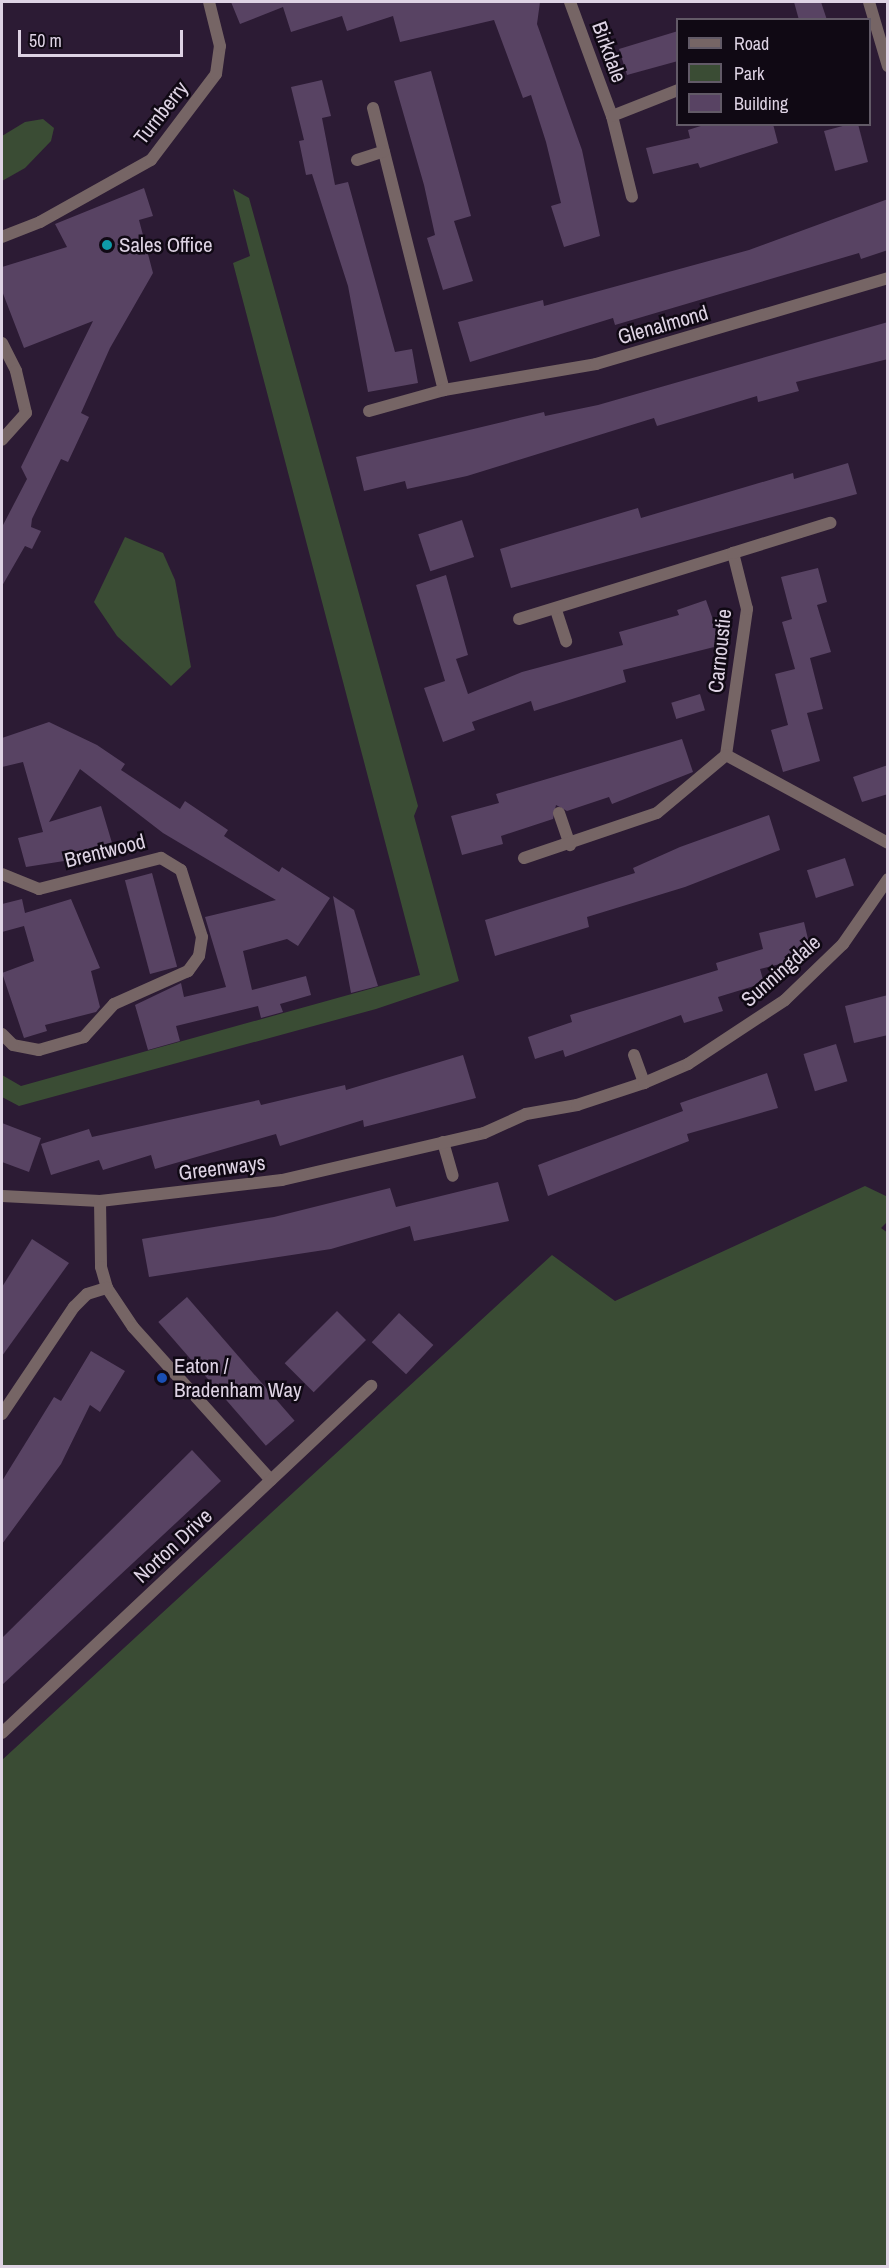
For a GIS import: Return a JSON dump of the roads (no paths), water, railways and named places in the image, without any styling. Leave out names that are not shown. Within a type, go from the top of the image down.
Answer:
[{"type":"street","name":"Turnberry","points":[[2,237],[50,217],[151,160],[216,74],[220,46],[209,2]]},
{"type":"street","name":"Birkdale","points":[[570,2],[612,116],[632,197]]},
{"type":"street","points":[[869,2],[888,66]]},
{"type":"street","name":"Birkdale","points":[[612,116],[676,91]]},
{"type":"street","points":[[373,108],[444,390]]},
{"type":"street","points":[[357,160],[384,151]]},
{"type":"street","name":"Glenalmond","points":[[369,411],[444,390],[596,364],[888,278]]},
{"type":"street","points":[[2,343],[16,371],[26,413],[2,440]]},
{"type":"street","points":[[519,619],[556,610],[830,523]]},
{"type":"street","name":"Carnoustie","points":[[726,755],[747,609],[733,553]]},
{"type":"street","points":[[556,610],[566,641]]},
{"type":"street","points":[[524,858],[570,845],[657,813],[726,755],[888,843]]},
{"type":"street","points":[[559,813],[570,845]]},
{"type":"street","name":"Brentwood","points":[[2,871],[39,889],[161,858],[181,870],[202,937],[199,956],[188,971],[114,1004],[84,1037],[39,1050],[13,1044],[2,1034]]},
{"type":"street","name":"Sunningdale","points":[[484,1133],[526,1114],[577,1105],[644,1083],[688,1064],[785,1000],[843,944],[888,879]]},
{"type":"street","points":[[634,1055],[644,1083]]},
{"type":"street","name":"Greenways","points":[[2,1196],[100,1202],[282,1180],[484,1133]]},
{"type":"street","points":[[443,1142],[453,1176]]},
{"type":"street","points":[[100,1202],[101,1267],[107,1288],[133,1327],[271,1480]]},
{"type":"street","points":[[2,1414],[74,1307],[87,1294],[107,1288]]},
{"type":"street","name":"Norton Drive","points":[[2,1733],[370,1386]]},
{"type":"place","name":"Sales Office","points":[[107,245]]},
{"type":"place","name":"Eaton / Bradenham Way","points":[[162,1378]]}]
